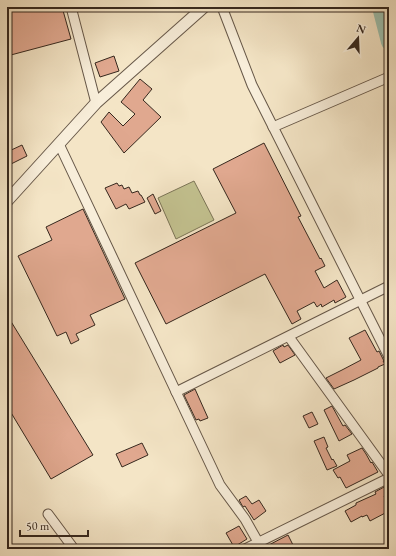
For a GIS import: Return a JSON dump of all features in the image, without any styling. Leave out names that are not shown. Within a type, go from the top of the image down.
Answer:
[{"type":"street","points":[[70,7],[96,103]]},
{"type":"street","points":[[7,200],[96,103],[204,7]]},
{"type":"street","points":[[222,7],[252,85],[389,357]]},
{"type":"street","points":[[273,127],[389,77]]},
{"type":"street","points":[[59,144],[220,486],[245,519],[260,545]]},
{"type":"street","points":[[176,392],[389,286]]},
{"type":"street","points":[[245,549],[260,545],[389,476],[289,337]]},
{"type":"street","points":[[48,514],[74,549]]},
{"type":"shaded area","points":[[194,181],[214,220],[176,239],[158,198]]},
{"type":"building","points":[[7,7],[62,7],[71,39],[7,56]]},
{"type":"building","points":[[114,56],[119,71],[100,77],[95,63]]},
{"type":"building","points":[[140,79],[152,89],[143,100],[161,117],[124,153],[101,122],[109,112],[123,126],[135,114],[121,102]]},
{"type":"building","points":[[264,143],[301,216],[298,217],[325,266],[315,271],[324,288],[337,280],[346,297],[335,303],[334,300],[322,307],[321,304],[317,307],[314,302],[297,311],[301,319],[292,324],[265,274],[166,324],[135,263],[236,213],[213,169]]},
{"type":"building","points":[[22,145],[27,156],[7,165],[7,152]]},
{"type":"building","points":[[117,183],[119,186],[122,185],[124,189],[129,187],[132,193],[138,191],[145,202],[129,209],[126,204],[116,209],[105,188]]},
{"type":"building","points":[[153,194],[161,211],[155,214],[147,198]]},
{"type":"building","points":[[83,209],[125,299],[90,315],[95,325],[76,334],[79,340],[71,344],[66,332],[57,336],[18,256],[52,240],[46,227]]},
{"type":"building","points":[[7,315],[93,455],[51,479],[7,406]]},
{"type":"building","points":[[365,330],[377,352],[379,351],[385,364],[334,389],[326,378],[361,360],[349,338]]},
{"type":"building","points":[[283,345],[284,347],[288,345],[295,355],[280,363],[273,351]]},
{"type":"building","points":[[195,389],[208,418],[200,421],[199,419],[196,420],[184,395]]},
{"type":"building","points":[[332,406],[343,426],[345,425],[352,434],[339,441],[324,410]]},
{"type":"building","points":[[312,412],[318,424],[309,428],[303,416]]},
{"type":"building","points":[[324,437],[328,447],[326,448],[337,466],[327,470],[314,441]]},
{"type":"building","points":[[142,443],[148,455],[122,467],[116,454]]},
{"type":"building","points":[[362,448],[378,472],[346,488],[340,477],[338,478],[333,470],[350,461],[347,455]]},
{"type":"building","points":[[384,487],[388,494],[384,496],[389,505],[389,511],[370,521],[367,515],[351,522],[345,511],[356,505],[356,503],[376,494],[375,492]]},
{"type":"building","points":[[246,496],[252,504],[259,500],[266,511],[254,520],[239,500]]},
{"type":"building","points":[[239,526],[247,539],[234,547],[226,533]]},
{"type":"building","points":[[288,535],[295,549],[268,549],[267,546]]},
{"type":"waterway","points":[[380,7],[389,42]]}]
